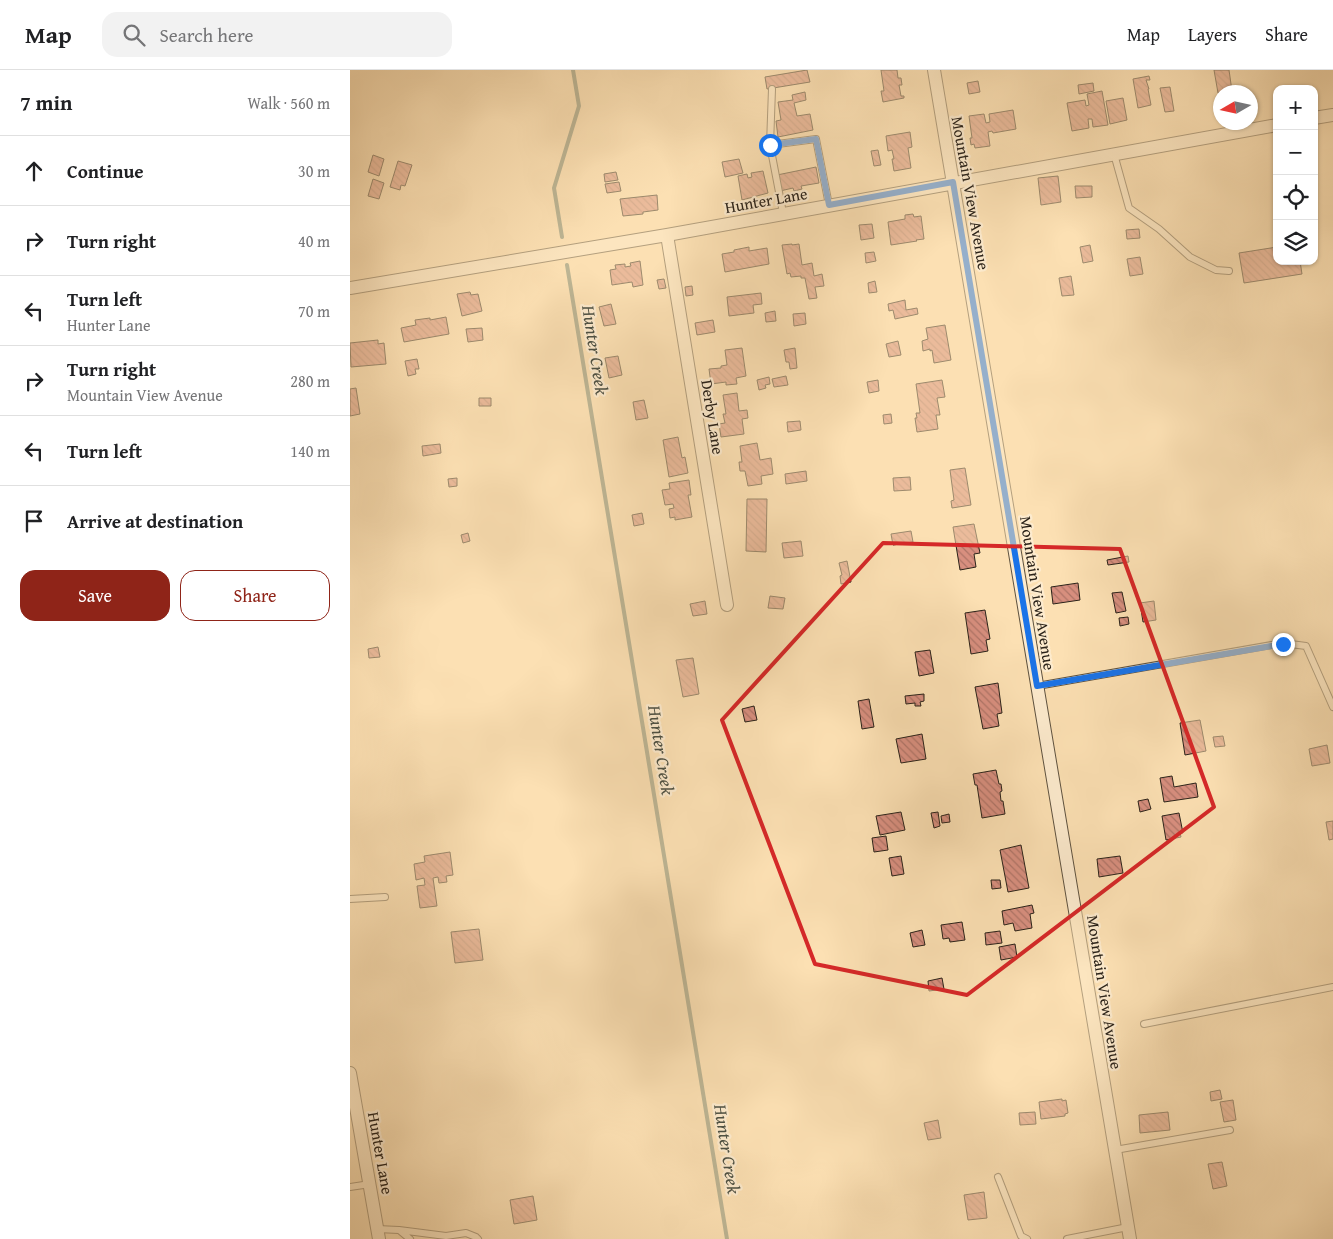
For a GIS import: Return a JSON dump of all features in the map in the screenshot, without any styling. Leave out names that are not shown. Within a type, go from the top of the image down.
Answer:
[{"type":"street","name":"Mountain View Avenue","points":[[934,70],[1129,1233]]},
{"type":"street","points":[[1318,117],[1333,115]]},
{"type":"street","name":"Hunter Lane","points":[[350,288],[667,235],[1273,126]]},
{"type":"street","name":"Derby Lane","points":[[667,235],[727,605]]},
{"type":"street","name":"Hunter Lane","points":[[350,1073],[378,1234]]},
{"type":"lane","points":[[772,89],[770,145],[783,213]]},
{"type":"lane","points":[[770,145],[816,139],[829,205]]},
{"type":"lane","points":[[1114,154],[1129,208],[1159,229],[1190,257],[1216,270],[1229,272]]},
{"type":"lane","points":[[1037,686],[1283,644],[1306,646],[1333,707]]},
{"type":"lane","points":[[350,899],[385,897]]},
{"type":"lane","points":[[1144,1024],[1333,987]]},
{"type":"lane","points":[[1115,1150],[1230,1130]]},
{"type":"lane","points":[[998,1177],[1021,1236],[1028,1239]]},
{"type":"lane","points":[[350,1187],[370,1184]]},
{"type":"lane","points":[[399,1230],[410,1239]]},
{"type":"lane","points":[[378,1234],[399,1230],[446,1236],[466,1233],[478,1239]]},
{"type":"lane","points":[[1067,1239],[1129,1233]]},
{"type":"highlighted area","points":[[883,543],[1120,549],[1214,807],[967,995],[815,964],[722,720]]},
{"type":"building","points":[[807,70],[810,82],[767,89],[765,77]]},
{"type":"building","points":[[881,70],[897,70],[898,78],[901,78],[902,85],[899,85],[901,96],[904,96],[904,98],[883,102],[881,91],[884,91]]},
{"type":"building","points":[[1214,70],[1229,70],[1231,85],[1217,85]]},
{"type":"building","points":[[1149,76],[1150,80],[1146,80],[1151,105],[1138,108],[1133,79]]},
{"type":"building","points":[[978,81],[980,92],[969,94],[967,83]]},
{"type":"building","points":[[1093,83],[1094,91],[1079,94],[1078,85]]},
{"type":"building","points":[[1170,87],[1174,111],[1165,112],[1160,88]]},
{"type":"building","points":[[1102,91],[1108,125],[1093,127],[1092,119],[1088,119],[1089,128],[1072,131],[1067,103],[1085,100],[1086,106],[1089,105],[1087,94]]},
{"type":"building","points":[[805,92],[806,100],[794,103],[797,116],[810,114],[813,130],[778,137],[776,121],[781,120],[778,102],[793,100],[792,95]]},
{"type":"building","points":[[1123,98],[1127,120],[1110,124],[1106,101]]},
{"type":"building","points":[[1013,110],[1016,129],[993,133],[992,131],[988,132],[990,146],[975,148],[974,144],[971,145],[969,116],[984,114],[986,123],[990,122],[989,114]]},
{"type":"building","points":[[910,132],[912,147],[908,148],[911,168],[894,171],[892,150],[888,151],[886,136]]},
{"type":"building","points":[[878,150],[881,165],[874,166],[871,151]]},
{"type":"building","points":[[373,155],[384,159],[379,176],[368,172]]},
{"type":"building","points":[[739,159],[743,173],[725,177],[722,162]]},
{"type":"building","points":[[398,161],[412,165],[405,186],[401,185],[400,190],[390,187]]},
{"type":"building","points":[[816,167],[819,183],[801,186],[802,189],[794,191],[793,188],[780,191],[777,175]]},
{"type":"building","points":[[763,171],[768,193],[742,200],[738,176],[747,174],[748,178],[752,177],[751,173]]},
{"type":"building","points":[[616,172],[618,180],[605,182],[604,174]]},
{"type":"building","points":[[1058,176],[1061,202],[1041,205],[1038,178]]},
{"type":"building","points":[[373,179],[384,183],[379,199],[368,196]]},
{"type":"building","points":[[619,182],[621,191],[607,193],[605,184]]},
{"type":"building","points":[[1075,186],[1092,186],[1092,197],[1076,198]]},
{"type":"building","points":[[657,195],[658,210],[623,216],[620,199]]},
{"type":"building","points":[[913,214],[914,217],[921,216],[924,239],[891,245],[888,222],[905,219],[905,215]]},
{"type":"building","points":[[872,224],[874,238],[861,240],[859,225]]},
{"type":"building","points":[[1139,229],[1140,238],[1127,239],[1126,230]]},
{"type":"building","points":[[799,244],[802,265],[812,263],[814,276],[822,274],[824,286],[815,287],[817,298],[809,299],[805,278],[801,278],[801,276],[791,277],[790,273],[787,274],[782,245]]},
{"type":"building","points":[[1090,245],[1093,261],[1083,263],[1080,247]]},
{"type":"building","points":[[749,247],[749,251],[767,248],[769,264],[725,272],[722,254]]},
{"type":"building","points":[[1273,248],[1273,265],[1301,265],[1302,274],[1244,283],[1239,253]]},
{"type":"building","points":[[874,252],[876,261],[866,263],[865,253]]},
{"type":"building","points":[[1140,257],[1143,274],[1130,276],[1127,259]]},
{"type":"building","points":[[640,261],[643,285],[633,287],[632,282],[612,285],[610,270],[616,269],[615,265],[625,264],[625,267],[631,266],[630,263]]},
{"type":"building","points":[[1071,276],[1074,295],[1062,296],[1059,278]]},
{"type":"building","points":[[664,279],[666,288],[659,289],[657,280]]},
{"type":"building","points":[[875,281],[877,292],[869,293],[868,283]]},
{"type":"building","points":[[692,286],[693,295],[686,296],[685,287]]},
{"type":"building","points":[[470,292],[471,295],[478,294],[482,311],[462,316],[457,294]]},
{"type":"building","points":[[761,293],[762,304],[753,305],[754,313],[729,316],[727,297]]},
{"type":"building","points":[[905,300],[906,310],[917,308],[918,314],[895,319],[893,310],[889,311],[888,304]]},
{"type":"building","points":[[611,304],[616,324],[604,326],[599,307]]},
{"type":"building","points":[[775,311],[776,321],[766,322],[765,313]]},
{"type":"building","points":[[805,313],[806,324],[794,326],[793,314]]},
{"type":"building","points":[[446,317],[449,334],[404,342],[401,328],[416,325],[415,320]]},
{"type":"building","points":[[713,320],[715,332],[697,335],[695,323]]},
{"type":"building","points":[[945,325],[951,360],[934,363],[932,350],[923,351],[922,341],[928,339],[926,328]]},
{"type":"building","points":[[482,328],[483,340],[468,342],[466,329]]},
{"type":"building","points":[[378,340],[378,344],[384,343],[386,364],[351,367],[350,343]]},
{"type":"building","points":[[898,341],[901,355],[889,357],[886,344]]},
{"type":"building","points":[[742,348],[746,376],[736,378],[737,384],[726,385],[726,382],[711,384],[709,369],[721,368],[721,366],[727,365],[725,350]]},
{"type":"building","points":[[795,348],[797,368],[790,369],[789,362],[786,362],[784,350]]},
{"type":"building","points":[[618,356],[622,375],[609,378],[605,358]]},
{"type":"building","points":[[417,359],[419,369],[415,369],[416,374],[408,376],[405,361]]},
{"type":"building","points":[[786,376],[788,385],[774,387],[772,379]]},
{"type":"building","points":[[769,377],[770,384],[765,385],[766,388],[759,390],[757,380]]},
{"type":"building","points":[[878,380],[879,391],[869,393],[867,382]]},
{"type":"building","points":[[942,380],[945,397],[937,398],[940,415],[936,415],[938,429],[917,432],[915,418],[917,418],[916,413],[920,413],[916,384]]},
{"type":"building","points":[[356,388],[360,414],[350,416],[350,389]]},
{"type":"building","points":[[737,393],[739,411],[747,410],[748,418],[742,419],[744,434],[721,437],[719,424],[725,423],[723,414],[726,414],[723,395]]},
{"type":"building","points":[[479,398],[491,398],[491,406],[479,406]]},
{"type":"building","points":[[644,400],[648,418],[636,420],[633,402]]},
{"type":"building","points":[[891,414],[892,423],[884,424],[883,415]]},
{"type":"building","points":[[800,421],[801,430],[788,432],[787,422]]},
{"type":"building","points":[[678,437],[682,458],[685,457],[688,473],[669,477],[663,440]]},
{"type":"building","points":[[757,443],[760,460],[771,458],[773,474],[761,476],[762,484],[748,486],[745,471],[740,471],[739,462],[742,462],[740,446]]},
{"type":"building","points":[[440,444],[441,453],[423,456],[422,446]]},
{"type":"building","points":[[965,468],[971,505],[952,508],[951,501],[954,500],[950,470]]},
{"type":"building","points":[[806,471],[807,481],[786,484],[785,474]]},
{"type":"building","points":[[910,477],[911,490],[894,491],[893,478]]},
{"type":"building","points":[[457,478],[457,486],[449,487],[448,479]]},
{"type":"building","points":[[689,480],[691,495],[688,495],[692,517],[675,520],[675,517],[670,518],[669,509],[674,508],[673,504],[665,505],[662,490],[670,489],[669,483]]},
{"type":"building","points":[[747,499],[767,499],[766,552],[746,551]]},
{"type":"building","points":[[642,513],[644,524],[634,526],[632,515]]},
{"type":"building","points":[[974,524],[980,553],[974,554],[976,567],[960,570],[953,527]]},
{"type":"building","points":[[911,531],[913,542],[893,545],[891,534]]},
{"type":"building","points":[[468,533],[470,541],[463,543],[461,535]]},
{"type":"building","points":[[801,541],[803,556],[784,558],[782,543]]},
{"type":"building","points":[[1128,556],[1129,562],[1108,565],[1107,560]]},
{"type":"building","points":[[847,561],[851,582],[841,584],[840,576],[842,575],[839,563]]},
{"type":"building","points":[[1078,583],[1080,600],[1053,604],[1051,587]]},
{"type":"building","points":[[1122,592],[1126,611],[1116,613],[1112,593]]},
{"type":"building","points":[[770,596],[785,598],[783,609],[768,608]]},
{"type":"building","points":[[705,601],[707,614],[693,616],[690,604]]},
{"type":"building","points":[[1154,601],[1156,620],[1143,622],[1140,603]]},
{"type":"building","points":[[985,610],[990,639],[986,640],[988,651],[971,654],[965,613]]},
{"type":"building","points":[[1128,617],[1129,624],[1120,626],[1119,618]]},
{"type":"building","points":[[378,647],[380,657],[369,658],[368,649]]},
{"type":"building","points":[[930,650],[934,673],[919,676],[915,652]]},
{"type":"building","points":[[693,658],[699,694],[683,697],[676,660]]},
{"type":"building","points":[[998,683],[1002,713],[997,714],[999,726],[983,729],[975,687]]},
{"type":"building","points":[[924,694],[924,701],[920,702],[921,706],[915,706],[915,703],[906,704],[905,696]]},
{"type":"building","points":[[869,699],[874,727],[862,729],[858,701]]},
{"type":"building","points":[[754,706],[757,720],[745,722],[742,709]]},
{"type":"building","points":[[1200,720],[1206,751],[1185,755],[1180,723]]},
{"type":"building","points":[[922,734],[926,759],[901,763],[896,739]]},
{"type":"building","points":[[1223,736],[1225,746],[1215,747],[1213,737]]},
{"type":"building","points":[[1327,745],[1330,763],[1312,766],[1309,749]]},
{"type":"building","points":[[996,770],[999,784],[1001,784],[1001,801],[1003,801],[1005,814],[982,818],[977,785],[975,785],[973,774]]},
{"type":"building","points":[[1172,776],[1174,787],[1196,783],[1198,797],[1164,802],[1160,778]]},
{"type":"building","points":[[1148,799],[1151,809],[1140,812],[1138,801]]},
{"type":"building","points":[[901,812],[905,830],[880,835],[876,816]]},
{"type":"building","points":[[938,812],[940,826],[934,828],[931,813]]},
{"type":"building","points":[[1179,813],[1183,833],[1180,833],[1181,837],[1166,840],[1162,816]]},
{"type":"building","points":[[949,814],[950,822],[942,823],[941,816]]},
{"type":"building","points":[[1333,821],[1333,839],[1329,840],[1326,822]]},
{"type":"building","points":[[886,836],[888,850],[874,852],[872,838]]},
{"type":"building","points":[[1021,845],[1029,888],[1008,892],[1000,850]]},
{"type":"building","points":[[450,852],[453,875],[446,876],[447,882],[439,883],[438,877],[433,878],[437,906],[420,908],[417,886],[425,885],[424,878],[416,880],[414,864],[425,862],[424,856]]},
{"type":"building","points":[[901,856],[904,874],[892,876],[889,858]]},
{"type":"building","points":[[1120,856],[1123,873],[1099,877],[1097,859]]},
{"type":"building","points":[[991,880],[1000,880],[1001,888],[992,889]]},
{"type":"building","points":[[1032,905],[1034,913],[1030,914],[1032,928],[1015,931],[1013,923],[1004,925],[1002,911]]},
{"type":"building","points":[[962,922],[965,940],[950,942],[949,938],[943,939],[941,925]]},
{"type":"building","points":[[479,929],[483,960],[455,963],[451,932]]},
{"type":"building","points":[[922,930],[925,945],[913,947],[910,933]]},
{"type":"building","points":[[1000,931],[1002,943],[986,945],[985,933]]},
{"type":"building","points":[[1015,944],[1017,957],[1001,960],[999,947]]},
{"type":"building","points":[[942,978],[944,989],[929,991],[928,981]]},
{"type":"building","points":[[1220,1090],[1222,1099],[1211,1101],[1210,1092]]},
{"type":"building","points":[[1062,1099],[1062,1101],[1066,1100],[1068,1113],[1065,1116],[1041,1119],[1039,1102]]},
{"type":"building","points":[[1233,1100],[1236,1120],[1224,1122],[1220,1102]]},
{"type":"building","points":[[1035,1112],[1036,1124],[1020,1125],[1019,1113]]},
{"type":"building","points":[[1168,1112],[1170,1130],[1140,1133],[1139,1115]]},
{"type":"building","points":[[938,1120],[941,1138],[928,1140],[924,1123]]},
{"type":"building","points":[[1222,1162],[1227,1186],[1213,1189],[1208,1164]]},
{"type":"building","points":[[984,1192],[987,1218],[968,1220],[964,1195]]},
{"type":"building","points":[[533,1196],[537,1220],[514,1224],[510,1200]]},
{"type":"waterway","name":"Hunter Creek","points":[[562,237],[554,188],[579,106],[573,70]]},
{"type":"waterway","name":"Hunter Creek","points":[[567,265],[727,1239]]},
{"type":"route","points":[[770,145],[816,139],[829,205],[953,182],[1037,686],[1283,644]]}]
